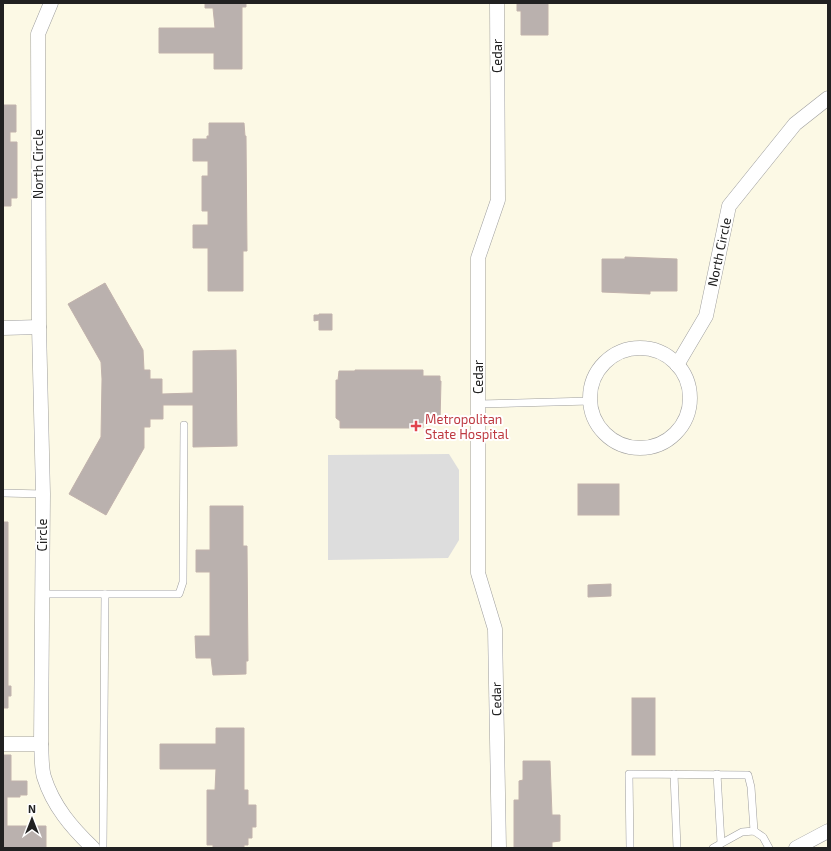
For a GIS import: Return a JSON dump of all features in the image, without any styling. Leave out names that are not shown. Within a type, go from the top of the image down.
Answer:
[{"type":"street","name":"North Circle","points":[[39,327],[38,34],[51,3]]},
{"type":"street","name":"Cedar","points":[[497,3],[498,200],[478,258],[478,573],[495,629],[499,848]]},
{"type":"street","name":"North Circle","points":[[677,365],[706,316],[728,206],[795,124],[828,98]]},
{"type":"street","points":[[3,328],[39,327]]},
{"type":"street","name":"Circle","points":[[39,327],[43,494],[41,744],[44,776],[56,804],[73,828],[93,848]]},
{"type":"street","points":[[635,348],[650,349],[665,355],[677,365],[686,379],[690,396],[688,413],[680,429],[667,440],[651,447],[633,448],[617,443],[603,432],[593,418],[590,401],[591,386],[597,372],[607,360],[620,352],[635,348]]},
{"type":"street","points":[[3,744],[41,744]]},
{"type":"street","points":[[796,848],[828,832]]},
{"type":"lane","points":[[479,404],[590,401]]},
{"type":"lane","points":[[42,594],[179,594],[183,582],[184,425]]},
{"type":"lane","points":[[3,493],[43,494]]},
{"type":"lane","points":[[103,848],[105,594]]},
{"type":"lane","points":[[630,848],[629,774],[748,775],[751,787],[754,831]]},
{"type":"lane","points":[[674,774],[677,848]]},
{"type":"lane","points":[[717,774],[721,843]]},
{"type":"lane","points":[[713,848],[742,832],[754,831],[763,837],[769,848]]},
{"type":"shaded area","name":"Metropolitan State Hospital","points":[[3,3],[828,3],[828,848],[3,848]]},
{"type":"shaded area","points":[[449,454],[459,470],[459,540],[448,558],[328,560],[328,455]]},
{"type":"building","points":[[205,3],[246,3],[246,7],[242,7],[242,69],[214,69],[214,53],[159,53],[159,28],[215,28],[213,8],[205,8]]},
{"type":"building","points":[[517,3],[548,3],[548,35],[521,35],[521,11],[517,11]]},
{"type":"building","points":[[3,105],[16,105],[16,132],[10,132],[10,142],[17,142],[17,198],[11,198],[11,206],[3,206]]},
{"type":"building","points":[[209,123],[244,123],[246,136],[247,251],[243,251],[243,291],[208,291],[208,248],[193,248],[193,225],[208,225],[208,211],[202,211],[202,176],[208,176],[208,161],[193,161],[193,139],[207,139],[207,136],[209,136]]},
{"type":"building","points":[[625,257],[677,259],[677,291],[650,291],[650,294],[602,292],[602,259],[625,259]]},
{"type":"building","points":[[105,283],[143,350],[144,370],[150,370],[150,379],[162,379],[162,394],[193,393],[193,351],[236,350],[237,446],[193,447],[193,405],[163,405],[163,419],[150,419],[150,427],[144,427],[144,448],[106,515],[69,494],[101,437],[102,379],[101,362],[68,304]]},
{"type":"building","points":[[332,314],[332,330],[319,330],[319,320],[314,321],[314,315]]},
{"type":"building","points":[[423,370],[423,376],[440,376],[440,421],[423,421],[423,428],[340,428],[340,421],[336,418],[336,380],[338,380],[339,371]]},
{"type":"building","points":[[578,484],[619,484],[619,515],[578,515]]},
{"type":"building","points":[[210,506],[243,506],[243,546],[247,546],[248,661],[246,661],[246,674],[213,675],[211,658],[196,658],[195,636],[210,636],[210,572],[196,572],[196,550],[210,550]]},
{"type":"building","points":[[3,522],[8,522],[8,686],[11,686],[11,696],[8,696],[8,708],[3,708]]},
{"type":"building","points":[[611,584],[611,596],[588,597],[588,585]]},
{"type":"building","points":[[632,698],[655,698],[655,755],[632,755]]},
{"type":"building","points":[[216,728],[244,728],[244,790],[248,790],[248,805],[256,805],[256,827],[252,827],[252,838],[248,838],[248,845],[244,845],[244,848],[213,848],[213,845],[207,845],[207,790],[215,790],[216,769],[160,769],[160,744],[216,744]]},
{"type":"building","points":[[3,755],[11,755],[11,781],[27,781],[27,795],[20,795],[20,797],[7,797],[7,826],[46,826],[46,848],[3,848]]},
{"type":"building","points":[[523,761],[550,761],[552,815],[560,815],[560,841],[552,842],[552,848],[514,848],[514,800],[519,800],[519,781],[523,780]]},
{"type":"place","name":"Metropolitan State Hospital","points":[[416,426]]}]
